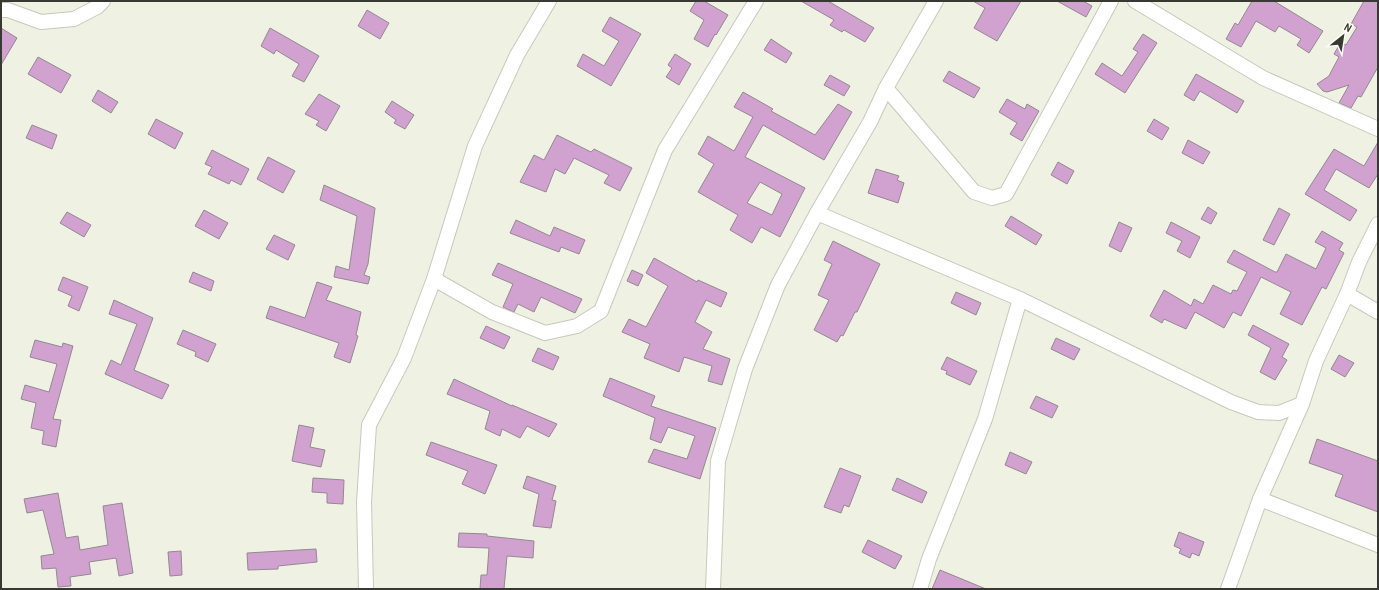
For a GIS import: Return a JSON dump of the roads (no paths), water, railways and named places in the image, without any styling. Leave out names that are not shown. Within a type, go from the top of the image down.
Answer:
[{"type":"street","points":[[1,10],[8,10],[41,22],[74,18],[97,7],[103,1]]},
{"type":"street","points":[[366,589],[364,502],[369,426],[404,358],[434,278],[475,146],[517,55],[549,1]]},
{"type":"street","points":[[434,278],[492,312],[545,333],[576,326],[601,311],[665,150],[756,1]]},
{"type":"street","points":[[713,589],[718,461],[745,368],[778,285],[816,213],[870,122],[886,88],[936,1]]},
{"type":"street","points":[[886,88],[974,192],[992,198],[1006,194],[1111,1]]},
{"type":"street","points":[[1135,1],[1263,78],[1378,129]]},
{"type":"street","points":[[816,213],[1020,299],[1245,407],[1258,412],[1279,413],[1302,404]]},
{"type":"street","points":[[1228,589],[1260,499],[1302,404],[1316,361],[1347,294],[1359,262],[1378,224]]},
{"type":"street","points":[[1347,294],[1378,312]]},
{"type":"street","points":[[920,589],[929,559],[985,419],[1020,299]]},
{"type":"street","points":[[1260,499],[1378,545]]}]
